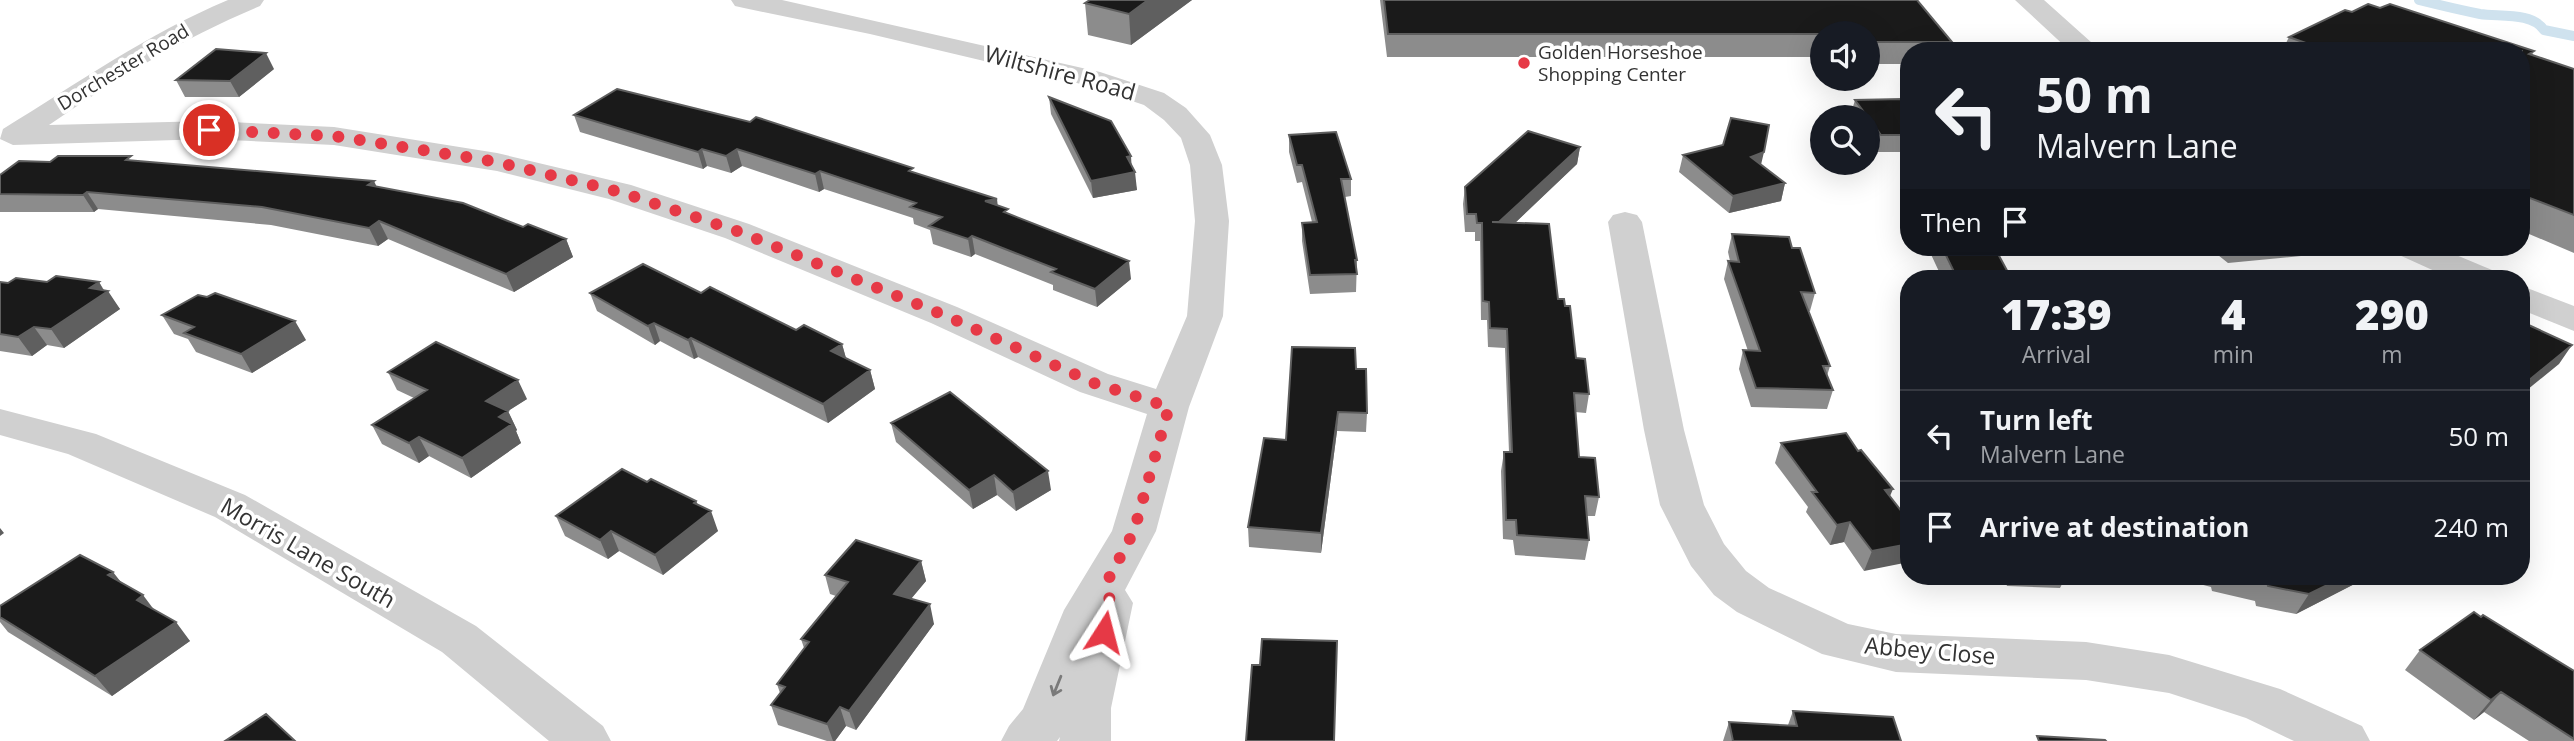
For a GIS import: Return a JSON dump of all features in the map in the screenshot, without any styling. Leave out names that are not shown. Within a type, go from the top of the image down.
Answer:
[{"type":"street","name":"Dorchester Road","points":[[7,140],[149,49],[202,21],[251,0]]},
{"type":"street","name":"Wiltshire Road","points":[[744,0],[870,26],[1136,91],[1154,99],[1175,114],[1195,135],[1206,165],[1212,221],[1205,316],[1169,407],[1134,531],[1108,580],[1087,610],[1044,720],[1027,741]]},
{"type":"street","points":[[2028,0],[2077,42]]},
{"type":"street","points":[[7,140],[209,130],[334,136],[497,162],[620,192],[737,231],[944,315],[1094,383],[1169,407]]},
{"type":"street","name":"Abbey Close","points":[[1625,222],[1664,430],[1682,505],[1707,554],[1730,583],[1753,600],[1839,641],[1896,653],[2086,661],[2169,674],[2262,703],[2344,741]]},
{"type":"street","points":[[2424,256],[2448,270]]},
{"type":"street","points":[[2530,301],[2574,320]]},
{"type":"street","name":"Morris Lane South","points":[[0,422],[82,444],[230,506],[459,639],[585,741]]},
{"type":"street","name":"Wiltshire Road","points":[[1085,741],[1086,708],[1110,607],[1108,580]]},
{"type":"building","points":[[1090,0],[1148,0],[1129,14],[1085,3]]},
{"type":"building","points":[[1384,0],[1917,0],[1952,42],[1880,42],[1880,21],[1810,21],[1810,34],[1388,34]]},
{"type":"building","points":[[2368,4],[2380,8],[2390,4],[2506,42],[2303,42],[2289,37],[2345,10],[2352,12]]},
{"type":"building","points":[[216,49],[266,53],[230,81],[176,80]]},
{"type":"building","points":[[2530,54],[2574,69],[2574,215],[2530,198]]},
{"type":"building","points":[[617,89],[750,122],[756,117],[913,168],[909,171],[997,199],[985,201],[1008,209],[1004,212],[1129,261],[1095,289],[1051,272],[1056,269],[972,236],[968,239],[929,226],[942,217],[910,207],[916,203],[820,171],[815,174],[737,149],[726,156],[702,149],[698,152],[574,115]]},
{"type":"building","points":[[1049,97],[1111,121],[1131,156],[1127,157],[1135,172],[1091,181]]},
{"type":"building","points":[[1900,99],[1900,135],[1880,134],[1880,105],[1859,105],[1855,100]]},
{"type":"building","points":[[1731,118],[1769,125],[1764,152],[1751,157],[1785,183],[1733,196],[1683,155],[1723,145]]},
{"type":"building","points":[[1528,131],[1580,147],[1499,222],[1492,222],[1549,224],[1558,299],[1564,299],[1565,306],[1570,306],[1576,358],[1585,359],[1589,394],[1574,393],[1579,457],[1595,458],[1599,497],[1585,496],[1589,540],[1517,535],[1516,520],[1506,520],[1504,452],[1512,452],[1507,329],[1490,328],[1489,302],[1483,301],[1482,223],[1477,223],[1476,214],[1467,214],[1465,187]]},
{"type":"building","points":[[1336,132],[1351,179],[1341,179],[1357,260],[1357,274],[1310,275],[1302,223],[1317,222],[1302,165],[1297,165],[1289,135]]},
{"type":"building","points":[[58,156],[131,156],[126,160],[374,181],[368,185],[463,203],[523,227],[528,224],[566,239],[506,274],[379,221],[369,228],[262,207],[87,192],[83,195],[0,194],[0,175],[19,161],[50,162]]},
{"type":"building","points":[[1732,234],[1789,237],[1792,248],[1800,248],[1815,293],[1801,292],[1830,366],[1823,366],[1833,390],[1756,388],[1743,350],[1760,351],[1728,261],[1739,262]]},
{"type":"building","points":[[1946,256],[1999,256],[2007,270],[1953,270]]},
{"type":"building","points":[[643,264],[701,293],[710,287],[796,330],[804,325],[842,344],[831,351],[870,370],[823,404],[691,338],[688,340],[654,323],[648,326],[590,293]]},
{"type":"building","points":[[56,276],[99,282],[90,288],[108,291],[51,329],[34,327],[18,337],[0,334],[0,282],[8,283],[16,278],[47,282]]},
{"type":"building","points":[[215,293],[295,321],[241,354],[184,333],[194,327],[162,315],[198,295],[207,297]]},
{"type":"building","points":[[2530,326],[2572,345],[2530,379]]},
{"type":"building","points":[[436,342],[518,380],[486,401],[508,411],[499,417],[512,424],[462,458],[419,437],[409,443],[372,425],[427,390],[388,372]]},
{"type":"building","points":[[1292,347],[1355,348],[1356,369],[1366,369],[1367,413],[1338,412],[1321,533],[1248,527],[1264,438],[1286,440]]},
{"type":"building","points":[[950,392],[1048,471],[1013,492],[994,475],[969,490],[891,423]]},
{"type":"building","points":[[1846,433],[1858,451],[1861,450],[1893,489],[1885,490],[1900,509],[1900,546],[1872,551],[1850,522],[1837,525],[1781,443]]},
{"type":"building","points":[[622,469],[647,482],[651,479],[711,511],[655,555],[611,531],[600,540],[556,516]]},
{"type":"building","points":[[856,540],[921,561],[894,594],[930,604],[849,711],[840,707],[827,724],[771,705],[785,687],[777,684],[809,642],[801,639],[848,582],[825,575]]},
{"type":"building","points":[[80,555],[113,572],[108,575],[143,595],[137,600],[176,622],[95,676],[0,617],[0,606]]},
{"type":"building","points":[[2268,585],[2328,585],[2309,594]]},
{"type":"building","points":[[2474,612],[2574,671],[2574,739],[2501,692],[2491,700],[2420,650]]},
{"type":"building","points":[[1262,639],[1337,641],[1334,741],[1246,741],[1252,665],[1260,665]]},
{"type":"building","points":[[1793,711],[1893,717],[1901,741],[1733,741],[1729,722],[1797,726]]},
{"type":"building","points":[[266,714],[295,741],[225,741]]},
{"type":"building","points":[[2037,736],[2105,740],[2106,741],[2039,741]]},
{"type":"waterway","points":[[2419,0],[2480,14],[2515,16],[2532,20],[2544,30],[2574,36]]},
{"type":"place","name":"Golden Horseshoe Shopping Center","points":[[1524,63]]},
{"type":"route","points":[[209,130],[334,136],[497,162],[620,192],[737,231],[944,315],[1094,383],[1169,407],[1134,531],[1108,580],[1110,607],[1104,632]]}]
